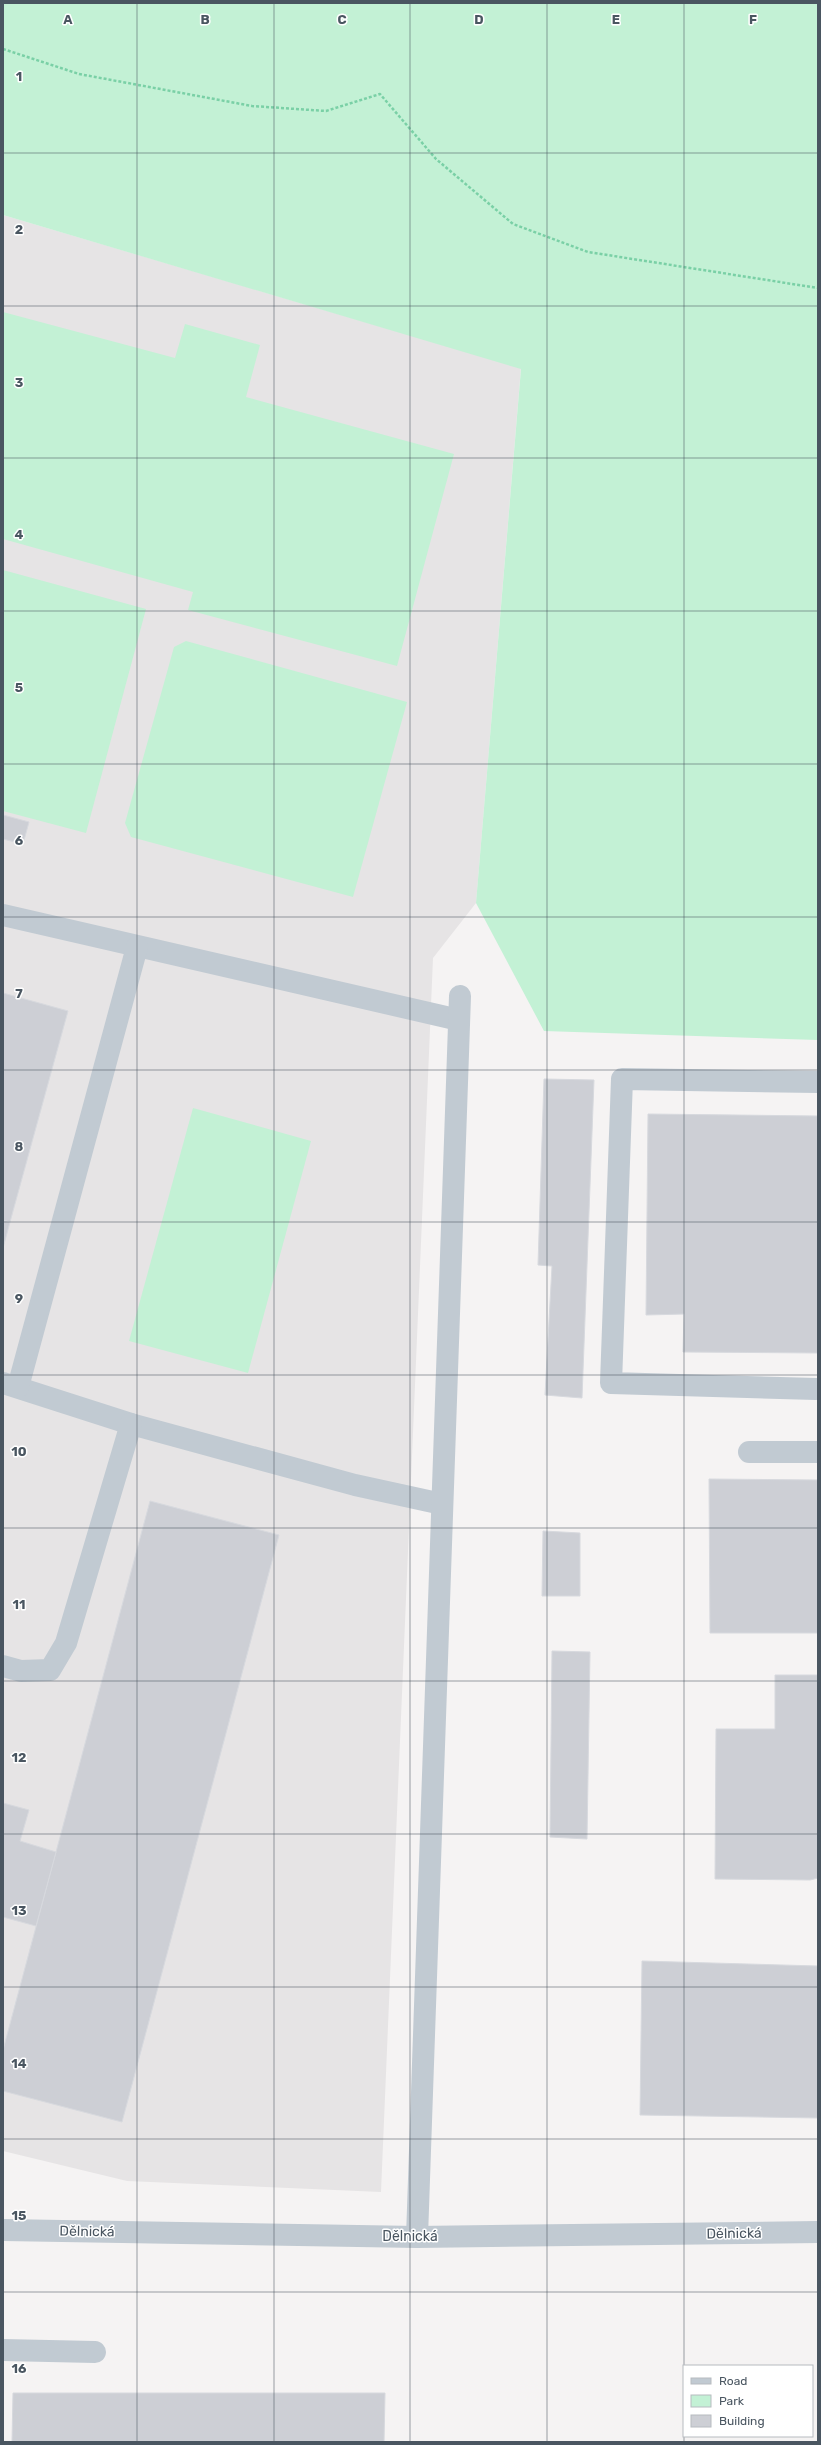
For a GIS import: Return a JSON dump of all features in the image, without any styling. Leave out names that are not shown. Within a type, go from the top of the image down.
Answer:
[{"type":"street","points":[[3,915],[136,947],[459,1020]]},
{"type":"street","points":[[136,947],[10,1385],[131,1424],[355,1485],[442,1504]]},
{"type":"street","points":[[417,2237],[460,996]]},
{"type":"street","points":[[816,1389],[611,1383],[622,1079],[818,1082]]},
{"type":"street","points":[[3,1666],[20,1671],[50,1670],[66,1643],[131,1424]]},
{"type":"street","points":[[749,1452],[818,1452]]},
{"type":"street","name":"Dělnická","points":[[3,2230],[417,2237],[818,2232]]},
{"type":"street","points":[[3,2350],[95,2352]]},
{"type":"path","points":[[3,49],[79,74],[252,106],[326,111],[380,94],[436,159],[513,224],[588,252],[818,288]]},
{"type":"shaded area","points":[[3,215],[521,368],[476,903],[433,958],[381,2192],[127,2181],[3,2151]]},
{"type":"green space","points":[[3,3],[818,3],[818,1040],[544,1031],[476,903],[521,369],[3,215]]},
{"type":"green space","points":[[3,312],[175,358],[185,324],[260,345],[246,397],[454,454],[397,666],[188,610],[193,592],[3,539]]},
{"type":"green space","points":[[3,570],[146,609],[86,833],[3,811]]},
{"type":"green space","points":[[186,641],[407,702],[353,897],[131,837],[125,823],[174,647]]},
{"type":"green space","points":[[193,1108],[311,1141],[248,1373],[129,1341]]},
{"type":"building","points":[[3,815],[29,822],[23,844],[3,839]]},
{"type":"building","points":[[3,993],[68,1011],[10,1222],[3,1220]]},
{"type":"building","points":[[544,1079],[594,1080],[582,1398],[545,1395],[552,1266],[538,1265]]},
{"type":"building","points":[[648,1114],[818,1116],[818,1353],[683,1352],[684,1314],[646,1315]]},
{"type":"building","points":[[3,1220],[10,1222],[3,1248]]},
{"type":"building","points":[[709,1479],[818,1480],[818,1633],[710,1633]]},
{"type":"building","points":[[150,1501],[279,1535],[122,2122],[3,2091],[3,2050]]},
{"type":"building","points":[[543,1531],[580,1533],[580,1596],[542,1596]]},
{"type":"building","points":[[552,1651],[590,1652],[587,1839],[550,1837]]},
{"type":"building","points":[[775,1675],[818,1675],[818,1878],[810,1880],[715,1879],[716,1729],[775,1729]]},
{"type":"building","points":[[3,1803],[29,1810],[20,1841],[56,1852],[36,1926],[3,1917]]},
{"type":"building","points":[[642,1961],[818,1966],[818,2118],[640,2115]]},
{"type":"building","points":[[13,2393],[385,2393],[384,2442],[12,2442]]}]
